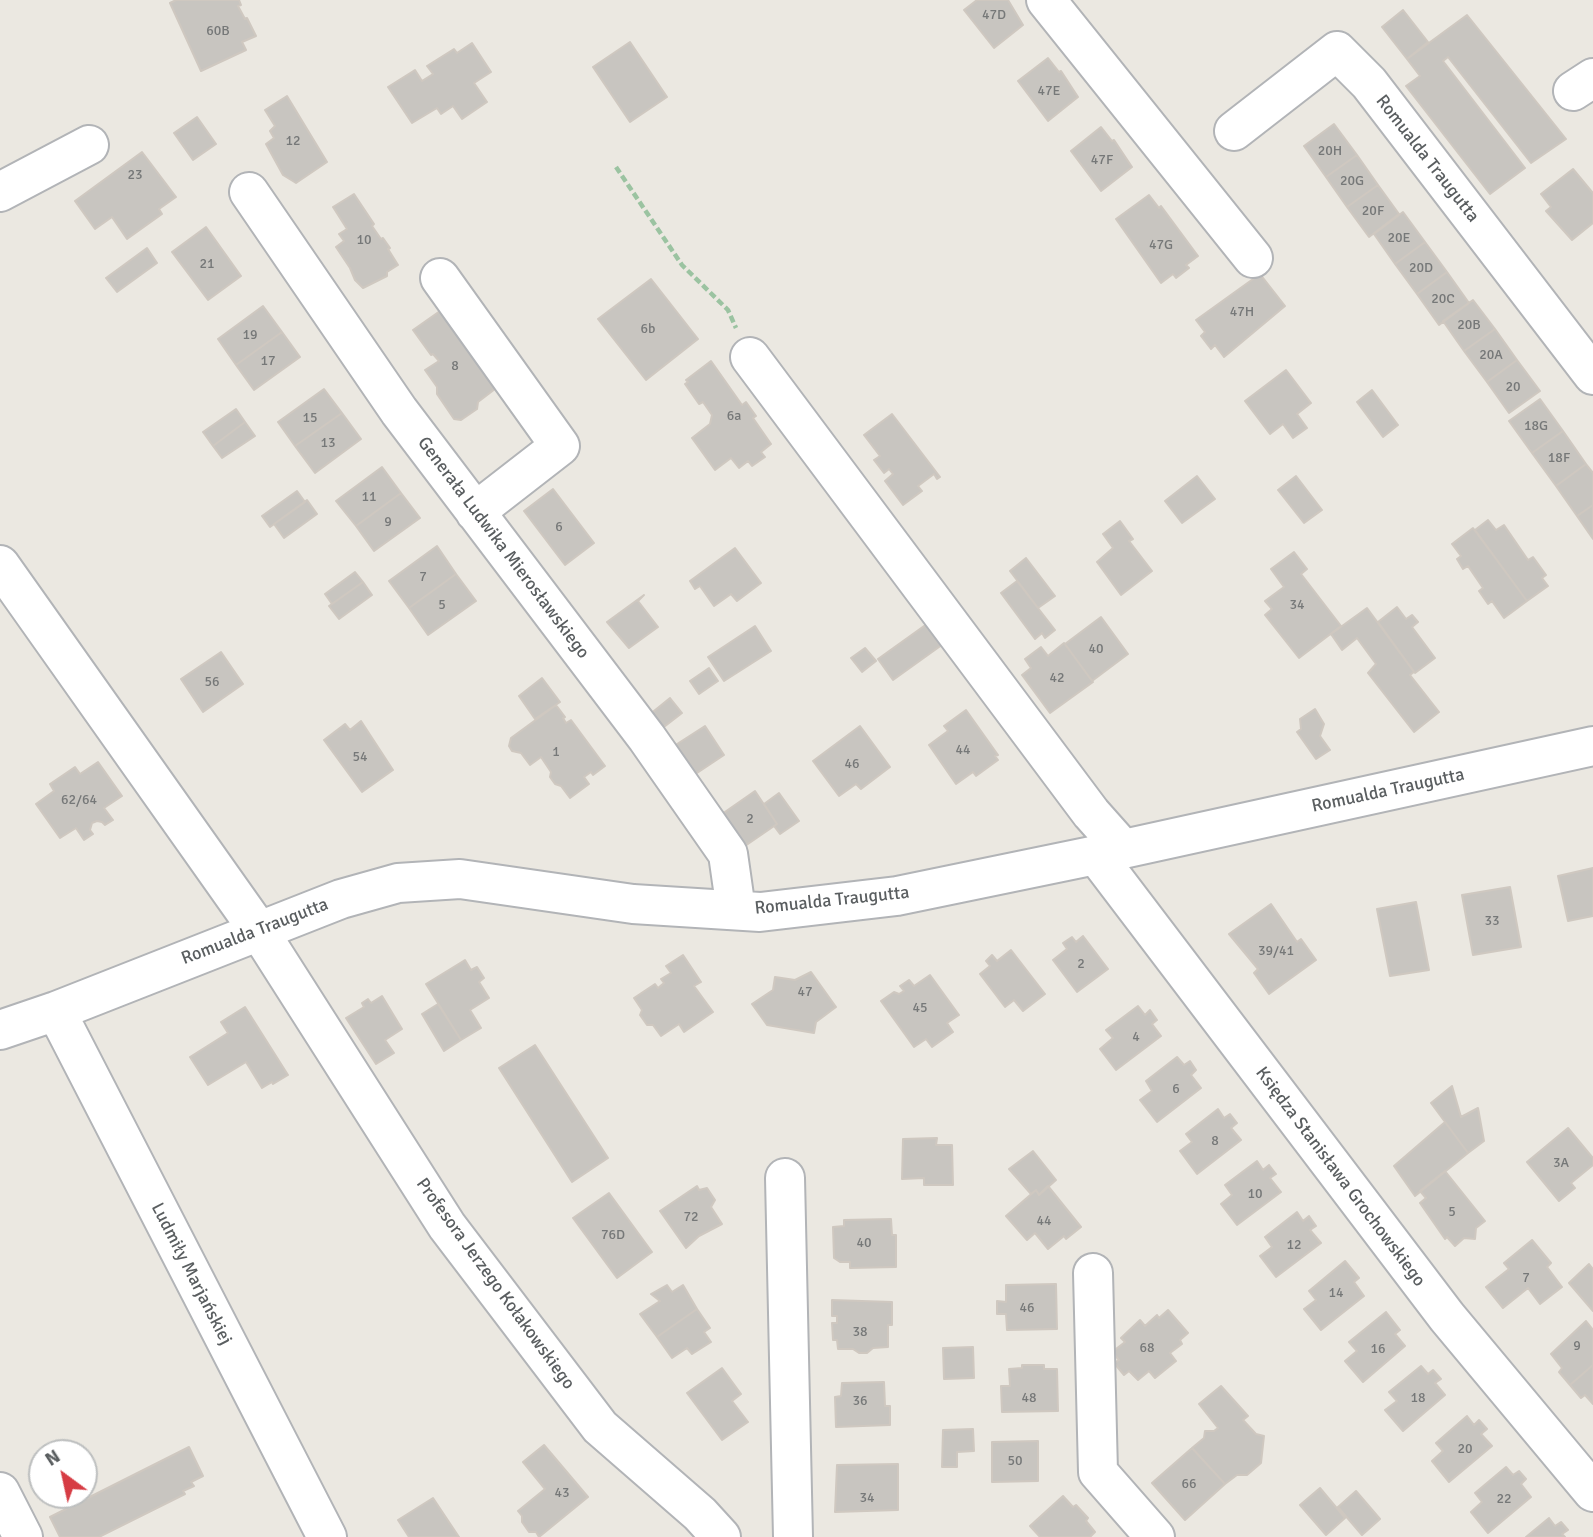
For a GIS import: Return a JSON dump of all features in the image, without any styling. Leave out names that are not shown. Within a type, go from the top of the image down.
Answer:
[{"type":"street","points":[[1046,0],[1253,258]]},
{"type":"street","name":"Romualda Traugutta","points":[[1234,131],[1337,51],[1369,83],[1593,375]]},
{"type":"street","points":[[0,192],[89,145]]},
{"type":"street","name":"Generała Ludwika Mierosławskiego","points":[[249,192],[399,411],[647,738],[728,854],[736,910]]},
{"type":"street","points":[[440,278],[560,446],[475,512]]},
{"type":"street","name":"Księdza Stanisława Grochowskiego","points":[[750,357],[1083,802],[1109,852],[1447,1317],[1591,1485]]},
{"type":"street","name":"Profesora Jerzego Kołakowskiego","points":[[0,565],[259,931],[447,1226],[600,1427],[700,1514],[721,1537]]},
{"type":"street","name":"Romualda Traugutta","points":[[0,1030],[56,1011],[341,899],[398,883],[460,879],[633,904],[760,912],[897,895],[1109,852],[1593,746]]},
{"type":"street","name":"Ludmiły Marjańskiej","points":[[56,1011],[327,1537]]},
{"type":"street","points":[[785,1178],[793,1537]]},
{"type":"street","points":[[1093,1273],[1098,1472],[1155,1537]]},
{"type":"street","points":[[0,1492],[23,1537]]},
{"type":"path","points":[[617,167],[682,265],[728,310],[750,357]]},
{"type":"building","points":[[176,0],[239,0],[241,5],[238,6],[256,36],[242,42],[246,50],[201,71],[170,3]]},
{"type":"building","points":[[977,0],[1008,0],[1023,25],[994,48],[964,10]]},
{"type":"building","points":[[1403,10],[1428,42],[1407,59],[1382,27]]},
{"type":"building","points":[[1467,15],[1566,139],[1531,163],[1448,57],[1443,61],[1525,168],[1490,194],[1406,86],[1420,76],[1407,59]]},
{"type":"building","points":[[630,42],[667,97],[630,122],[593,67]]},
{"type":"building","points":[[472,43],[491,72],[474,83],[487,102],[462,119],[453,106],[441,114],[437,108],[412,123],[388,87],[415,70],[422,81],[433,74],[427,66],[454,49],[457,53]]},
{"type":"building","points":[[1048,58],[1059,72],[1061,71],[1078,97],[1048,121],[1018,81]]},
{"type":"building","points":[[287,96],[327,162],[296,183],[283,175],[266,144],[274,138],[270,131],[275,126],[265,110]]},
{"type":"building","points":[[197,117],[216,144],[193,160],[174,133]]},
{"type":"building","points":[[1334,124],[1357,155],[1326,177],[1304,146]]},
{"type":"building","points":[[1101,127],[1112,141],[1114,140],[1132,167],[1101,191],[1071,151]]},
{"type":"building","points":[[142,152],[176,197],[159,209],[162,214],[127,239],[112,217],[95,229],[75,201]]},
{"type":"building","points":[[1357,155],[1378,185],[1347,207],[1326,177]]},
{"type":"building","points":[[1573,169],[1593,193],[1593,223],[1572,240],[1546,211],[1551,207],[1541,194]]},
{"type":"building","points":[[1378,185],[1399,214],[1369,237],[1347,207]]},
{"type":"building","points":[[354,194],[374,224],[372,226],[390,248],[388,249],[398,265],[387,272],[387,276],[363,288],[355,280],[336,247],[344,241],[339,234],[347,229],[333,207]]},
{"type":"building","points":[[1149,195],[1159,208],[1161,206],[1198,256],[1186,265],[1189,268],[1176,278],[1173,274],[1161,283],[1116,219]]},
{"type":"building","points":[[1403,212],[1425,242],[1395,264],[1374,234]]},
{"type":"building","points":[[206,227],[241,276],[208,300],[172,252]]},
{"type":"building","points":[[1425,242],[1447,272],[1417,294],[1395,264]]},
{"type":"building","points":[[147,248],[157,263],[117,292],[106,278]]},
{"type":"building","points":[[1447,272],[1469,303],[1439,325],[1417,294]]},
{"type":"building","points":[[1260,274],[1285,306],[1224,357],[1215,345],[1211,349],[1201,336],[1205,332],[1196,320]]},
{"type":"building","points":[[651,279],[698,339],[646,380],[598,319]]},
{"type":"building","points":[[1473,300],[1495,329],[1464,351],[1443,321]]},
{"type":"building","points":[[263,306],[282,332],[236,365],[218,339]]},
{"type":"building","points":[[440,311],[495,389],[478,402],[477,409],[461,420],[454,419],[437,394],[437,387],[425,370],[439,361],[431,355],[413,330]]},
{"type":"building","points":[[1495,329],[1517,360],[1487,382],[1464,351]]},
{"type":"building","points":[[282,332],[300,357],[254,390],[236,365]]},
{"type":"building","points":[[1517,360],[1540,391],[1509,413],[1487,382]]},
{"type":"building","points":[[711,361],[742,405],[746,402],[756,416],[753,418],[771,444],[761,452],[765,457],[752,466],[748,461],[739,468],[731,458],[715,470],[692,438],[710,424],[712,415],[703,402],[699,404],[685,384],[688,382],[686,380]]},
{"type":"building","points":[[1286,370],[1311,403],[1297,414],[1307,428],[1293,438],[1283,424],[1270,434],[1245,401]]},
{"type":"building","points":[[324,389],[342,413],[295,446],[278,422]]},
{"type":"building","points":[[1372,390],[1398,425],[1383,437],[1357,402]]},
{"type":"building","points":[[1540,399],[1563,431],[1532,453],[1509,421]]},
{"type":"building","points":[[236,409],[245,422],[213,446],[203,432]]},
{"type":"building","points":[[342,413],[361,439],[315,473],[295,446]]},
{"type":"building","points":[[892,414],[940,477],[937,479],[934,474],[918,486],[922,491],[903,505],[885,481],[893,474],[889,469],[884,473],[874,460],[880,456],[864,435]]},
{"type":"building","points":[[245,422],[255,436],[222,458],[213,446]]},
{"type":"building","points":[[1563,431],[1586,464],[1556,486],[1532,453]]},
{"type":"building","points":[[1586,464],[1593,473],[1593,505],[1577,516],[1556,486]]},
{"type":"building","points":[[382,467],[401,493],[356,526],[336,501]]},
{"type":"building","points":[[1197,476],[1215,499],[1182,523],[1165,501]]},
{"type":"building","points":[[1296,476],[1322,510],[1304,523],[1278,490]]},
{"type":"building","points":[[553,489],[594,543],[565,565],[524,511]]},
{"type":"building","points":[[297,491],[305,502],[270,527],[262,516]]},
{"type":"building","points":[[401,493],[420,518],[374,551],[356,526]]},
{"type":"building","points":[[307,500],[317,514],[284,538],[274,524]]},
{"type":"building","points":[[1593,505],[1593,539],[1577,516]]},
{"type":"building","points":[[1488,520],[1496,530],[1504,525],[1528,560],[1533,557],[1546,575],[1542,578],[1548,586],[1527,601],[1475,530]]},
{"type":"building","points":[[1120,521],[1133,539],[1129,541],[1152,571],[1121,595],[1097,562],[1113,548],[1103,534]]},
{"type":"building","points":[[1473,528],[1527,601],[1504,618],[1492,601],[1488,604],[1479,591],[1483,588],[1468,566],[1463,569],[1457,559],[1461,556],[1452,544]]},
{"type":"building","points":[[437,546],[456,574],[409,608],[389,581]]},
{"type":"building","points":[[735,548],[761,583],[737,601],[731,594],[714,606],[700,586],[695,589],[690,581]]},
{"type":"building","points":[[1294,552],[1307,569],[1301,574],[1341,626],[1299,658],[1265,615],[1272,609],[1265,601],[1284,587],[1271,569]]},
{"type":"building","points":[[1026,558],[1055,596],[1038,608],[1010,571]]},
{"type":"building","points":[[355,572],[363,582],[332,604],[325,594]]},
{"type":"building","points":[[456,574],[476,601],[428,635],[409,608]]},
{"type":"building","points":[[1017,581],[1055,630],[1045,638],[1042,633],[1035,639],[1001,593]]},
{"type":"building","points":[[363,582],[372,595],[339,619],[329,606]]},
{"type":"building","points":[[644,595],[638,601],[658,627],[629,648],[607,622]]},
{"type":"building","points":[[1397,607],[1406,619],[1412,615],[1418,622],[1412,627],[1435,658],[1415,673],[1378,622]]},
{"type":"building","points":[[1367,608],[1414,672],[1410,675],[1439,712],[1414,732],[1368,673],[1376,664],[1357,638],[1342,650],[1331,634]]},
{"type":"building","points":[[1101,617],[1128,654],[1092,681],[1065,644]]},
{"type":"building","points":[[931,621],[946,642],[893,680],[878,659]]},
{"type":"building","points":[[755,626],[771,651],[724,681],[708,657]]},
{"type":"building","points":[[1064,643],[1093,682],[1050,713],[1022,675],[1031,668],[1025,659],[1041,647],[1048,656]]},
{"type":"building","points":[[865,648],[876,661],[862,672],[851,658]]},
{"type":"building","points":[[221,652],[243,684],[203,712],[181,679]]},
{"type":"building","points":[[709,668],[718,681],[699,694],[690,681]]},
{"type":"building","points":[[542,678],[560,702],[535,719],[519,696]]},
{"type":"building","points":[[670,698],[682,713],[660,730],[649,715]]},
{"type":"building","points":[[556,705],[566,723],[571,720],[605,766],[593,775],[591,772],[584,777],[589,784],[570,798],[550,777],[551,772],[541,757],[530,765],[521,753],[512,751],[509,746],[511,738]]},
{"type":"building","points":[[1315,709],[1324,724],[1320,736],[1330,750],[1316,759],[1297,732],[1301,729],[1300,719]]},
{"type":"building","points":[[966,710],[998,755],[995,756],[998,760],[976,776],[973,772],[956,784],[929,745],[948,731],[944,726]]},
{"type":"building","points":[[361,721],[393,770],[362,792],[324,740],[345,724],[350,730]]},
{"type":"building","points":[[705,726],[724,755],[694,775],[674,746]]},
{"type":"building","points":[[860,726],[890,767],[861,789],[856,784],[839,796],[813,761]]},
{"type":"building","points":[[98,762],[122,796],[104,808],[113,820],[105,825],[97,821],[92,823],[90,830],[93,834],[84,840],[76,828],[60,838],[36,804],[54,791],[50,784],[75,767],[80,774]]},
{"type":"building","points":[[755,791],[777,824],[745,846],[722,814]]},
{"type":"building","points":[[779,793],[799,821],[780,834],[764,804]]},
{"type":"building","points":[[1593,868],[1593,916],[1568,921],[1558,876]]},
{"type":"building","points":[[1510,887],[1521,947],[1473,955],[1462,895]]},
{"type":"building","points":[[1416,902],[1429,970],[1390,976],[1377,909]]},
{"type":"building","points":[[1271,904],[1297,942],[1301,939],[1316,960],[1269,994],[1254,973],[1258,969],[1229,934]]},
{"type":"building","points":[[1083,936],[1108,969],[1077,992],[1053,960],[1067,949],[1063,943],[1072,937],[1076,942]]},
{"type":"building","points":[[1011,950],[1045,994],[1023,1011],[1014,1000],[1005,1007],[980,974],[990,966],[986,961],[992,955],[997,961]]},
{"type":"building","points":[[683,955],[701,982],[694,986],[713,1012],[684,1032],[679,1024],[661,1036],[653,1025],[647,1025],[634,998],[655,984],[658,988],[664,983],[661,979],[671,973],[666,966]]},
{"type":"building","points":[[465,960],[471,970],[477,967],[484,978],[479,982],[489,998],[470,1010],[481,1028],[461,1040],[426,984]]},
{"type":"building","points":[[811,972],[836,1007],[816,1022],[814,1033],[767,1025],[752,1004],[773,990],[775,977],[795,980]]},
{"type":"building","points":[[930,975],[959,1015],[947,1023],[953,1032],[932,1047],[926,1039],[914,1047],[881,1001],[894,992],[899,994],[904,991],[900,986],[909,980],[914,986]]},
{"type":"building","points":[[382,996],[402,1029],[385,1040],[394,1053],[376,1064],[346,1018],[364,1007],[362,1003],[368,999],[371,1003]]},
{"type":"building","points":[[438,1004],[461,1040],[444,1051],[422,1014]]},
{"type":"building","points":[[1138,1006],[1145,1015],[1150,1010],[1157,1020],[1152,1024],[1161,1036],[1116,1070],[1100,1049],[1113,1038],[1106,1030]]},
{"type":"building","points":[[245,1007],[288,1075],[262,1088],[246,1062],[208,1085],[190,1057],[228,1033],[221,1022]]},
{"type":"building","points":[[535,1045],[608,1158],[572,1182],[499,1068]]},
{"type":"building","points":[[1177,1057],[1184,1065],[1190,1061],[1196,1070],[1191,1075],[1201,1088],[1157,1122],[1140,1100],[1152,1091],[1146,1081]]},
{"type":"building","points":[[1452,1086],[1461,1117],[1478,1108],[1484,1141],[1468,1153],[1431,1103]]},
{"type":"building","points":[[1218,1109],[1224,1118],[1230,1114],[1237,1123],[1231,1128],[1241,1140],[1197,1174],[1180,1151],[1192,1142],[1186,1134]]},
{"type":"building","points":[[1445,1122],[1468,1153],[1415,1196],[1394,1166]]},
{"type":"building","points":[[1568,1128],[1593,1158],[1593,1165],[1571,1183],[1575,1188],[1559,1201],[1527,1162]]},
{"type":"building","points":[[937,1138],[936,1145],[952,1145],[953,1185],[924,1185],[924,1178],[902,1179],[903,1139]]},
{"type":"building","points":[[1033,1151],[1056,1180],[1039,1195],[1036,1190],[1031,1194],[1009,1169]]},
{"type":"building","points":[[1257,1161],[1263,1170],[1269,1165],[1276,1174],[1270,1178],[1281,1192],[1237,1225],[1221,1204],[1232,1195],[1225,1185]]},
{"type":"building","points":[[1445,1171],[1485,1221],[1476,1228],[1475,1239],[1464,1238],[1455,1246],[1447,1237],[1445,1239],[1420,1203],[1426,1198],[1420,1191]]},
{"type":"building","points":[[697,1186],[699,1190],[707,1188],[715,1200],[711,1207],[722,1224],[699,1236],[686,1248],[660,1211]]},
{"type":"building","points":[[1048,1186],[1081,1227],[1048,1249],[1035,1233],[1027,1240],[1006,1216],[1036,1190],[1039,1195]]},
{"type":"building","points":[[609,1193],[652,1252],[617,1278],[573,1218]]},
{"type":"building","points":[[1297,1212],[1303,1221],[1309,1216],[1316,1226],[1310,1230],[1321,1243],[1276,1277],[1260,1256],[1272,1247],[1265,1237]]},
{"type":"building","points":[[891,1219],[892,1235],[896,1235],[896,1267],[850,1268],[850,1262],[840,1262],[834,1258],[833,1227],[844,1226],[844,1220]]},
{"type":"building","points":[[1532,1240],[1551,1263],[1547,1267],[1562,1287],[1540,1304],[1528,1288],[1503,1308],[1486,1287],[1509,1269],[1504,1263]]},
{"type":"building","points":[[1345,1261],[1359,1278],[1354,1282],[1364,1296],[1321,1330],[1304,1309],[1316,1300],[1309,1291]]},
{"type":"building","points":[[1589,1264],[1593,1269],[1593,1311],[1569,1283]]},
{"type":"building","points":[[1056,1284],[1057,1329],[1007,1330],[1006,1314],[997,1314],[997,1301],[1006,1302],[1006,1285]]},
{"type":"building","points":[[667,1285],[672,1292],[683,1285],[697,1309],[657,1337],[640,1314],[660,1301],[651,1294]]},
{"type":"building","points":[[832,1300],[892,1302],[888,1347],[873,1348],[867,1353],[838,1349],[837,1340],[833,1340],[832,1323],[837,1323],[837,1316],[832,1316]]},
{"type":"building","points":[[697,1309],[710,1328],[704,1332],[711,1342],[692,1354],[687,1348],[672,1358],[657,1337]]},
{"type":"building","points":[[1168,1310],[1188,1333],[1180,1340],[1182,1344],[1170,1353],[1176,1361],[1155,1378],[1149,1371],[1138,1380],[1129,1371],[1124,1375],[1114,1363],[1119,1360],[1112,1352],[1125,1342],[1121,1338],[1140,1320],[1145,1326],[1157,1315],[1159,1318]]},
{"type":"building","points":[[1386,1312],[1400,1330],[1395,1334],[1405,1346],[1363,1382],[1345,1361],[1357,1351],[1349,1342]]},
{"type":"building","points":[[1586,1321],[1593,1330],[1593,1365],[1570,1385],[1559,1372],[1562,1368],[1551,1354]]},
{"type":"building","points":[[973,1347],[974,1378],[944,1379],[943,1348]]},
{"type":"building","points":[[1022,1365],[1044,1365],[1044,1369],[1057,1369],[1058,1411],[1002,1412],[1001,1386],[1010,1386],[1009,1369],[1022,1368]]},
{"type":"building","points":[[1593,1365],[1593,1404],[1585,1395],[1581,1398],[1570,1385]]},
{"type":"building","points":[[1421,1366],[1428,1374],[1433,1370],[1441,1379],[1435,1383],[1445,1395],[1403,1431],[1385,1410],[1397,1401],[1389,1392]]},
{"type":"building","points":[[722,1368],[741,1394],[732,1401],[748,1422],[722,1440],[687,1393]]},
{"type":"building","points":[[884,1382],[885,1406],[890,1406],[890,1425],[836,1427],[835,1397],[841,1396],[842,1383]]},
{"type":"building","points":[[1221,1386],[1248,1416],[1243,1420],[1256,1434],[1264,1436],[1261,1463],[1247,1475],[1237,1475],[1225,1484],[1192,1448],[1204,1438],[1205,1431],[1218,1428],[1199,1404]]},
{"type":"building","points":[[1467,1416],[1474,1425],[1479,1420],[1487,1429],[1481,1434],[1492,1446],[1449,1482],[1432,1461],[1443,1451],[1436,1443]]},
{"type":"building","points":[[973,1429],[974,1451],[957,1452],[957,1467],[942,1467],[943,1430]]},
{"type":"building","points":[[1038,1441],[1038,1481],[992,1482],[992,1442]]},
{"type":"building","points":[[544,1445],[588,1497],[539,1537],[536,1532],[529,1532],[518,1511],[545,1489],[523,1462]]},
{"type":"building","points":[[189,1447],[203,1476],[191,1482],[194,1486],[183,1491],[185,1494],[99,1537],[60,1537],[50,1517],[66,1509],[98,1509],[98,1493]]},
{"type":"building","points":[[1192,1448],[1225,1484],[1185,1520],[1152,1483]]},
{"type":"building","points":[[898,1464],[898,1510],[835,1512],[837,1465]]},
{"type":"building","points":[[1506,1467],[1513,1475],[1519,1471],[1526,1479],[1521,1484],[1531,1497],[1488,1533],[1471,1512],[1482,1502],[1475,1493]]},
{"type":"building","points":[[1320,1488],[1345,1518],[1326,1535],[1300,1505]]},
{"type":"building","points":[[1356,1491],[1380,1519],[1362,1535],[1338,1507]]},
{"type":"building","points":[[1063,1496],[1088,1518],[1086,1521],[1095,1532],[1090,1537],[1040,1537],[1030,1526]]},
{"type":"building","points":[[433,1498],[459,1537],[409,1537],[398,1520]]},
{"type":"building","points":[[1549,1518],[1555,1526],[1561,1522],[1568,1530],[1562,1534],[1565,1537],[1526,1537]]}]
